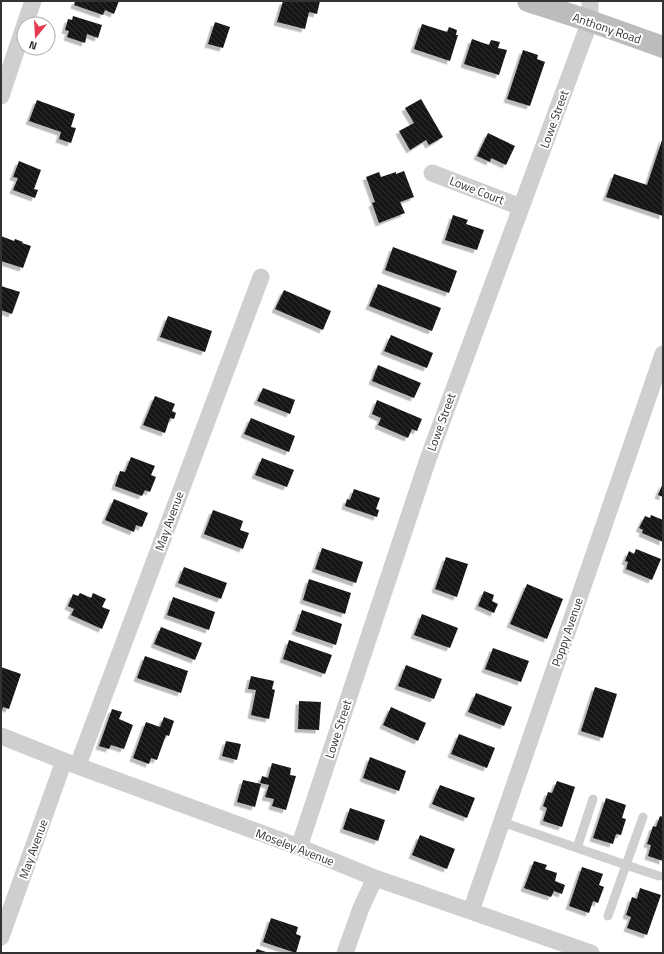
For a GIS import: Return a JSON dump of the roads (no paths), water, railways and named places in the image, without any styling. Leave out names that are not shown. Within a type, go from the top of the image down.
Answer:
[{"type":"street","points":[[28,16],[33,1]]},
{"type":"street","name":"Anthony Road","points":[[528,1],[590,11],[663,47]]},
{"type":"street","name":"Lowe Street","points":[[298,847],[428,459],[521,207],[590,11]]},
{"type":"street","points":[[1,96],[16,51]]},
{"type":"street","name":"Lowe Court","points":[[432,173],[521,207]]},
{"type":"street","name":"May Avenue","points":[[1,937],[71,763],[261,277]]},
{"type":"street","name":"Poppy Avenue","points":[[472,911],[663,354]]},
{"type":"street","name":"Moseley Avenue","points":[[1,736],[298,847],[375,878],[591,953]]},
{"type":"street","points":[[345,953],[361,908],[375,878]]},
{"type":"lane","points":[[577,848],[593,799]]},
{"type":"lane","points":[[608,916],[643,817]]},
{"type":"lane","points":[[502,822],[659,876]]}]
